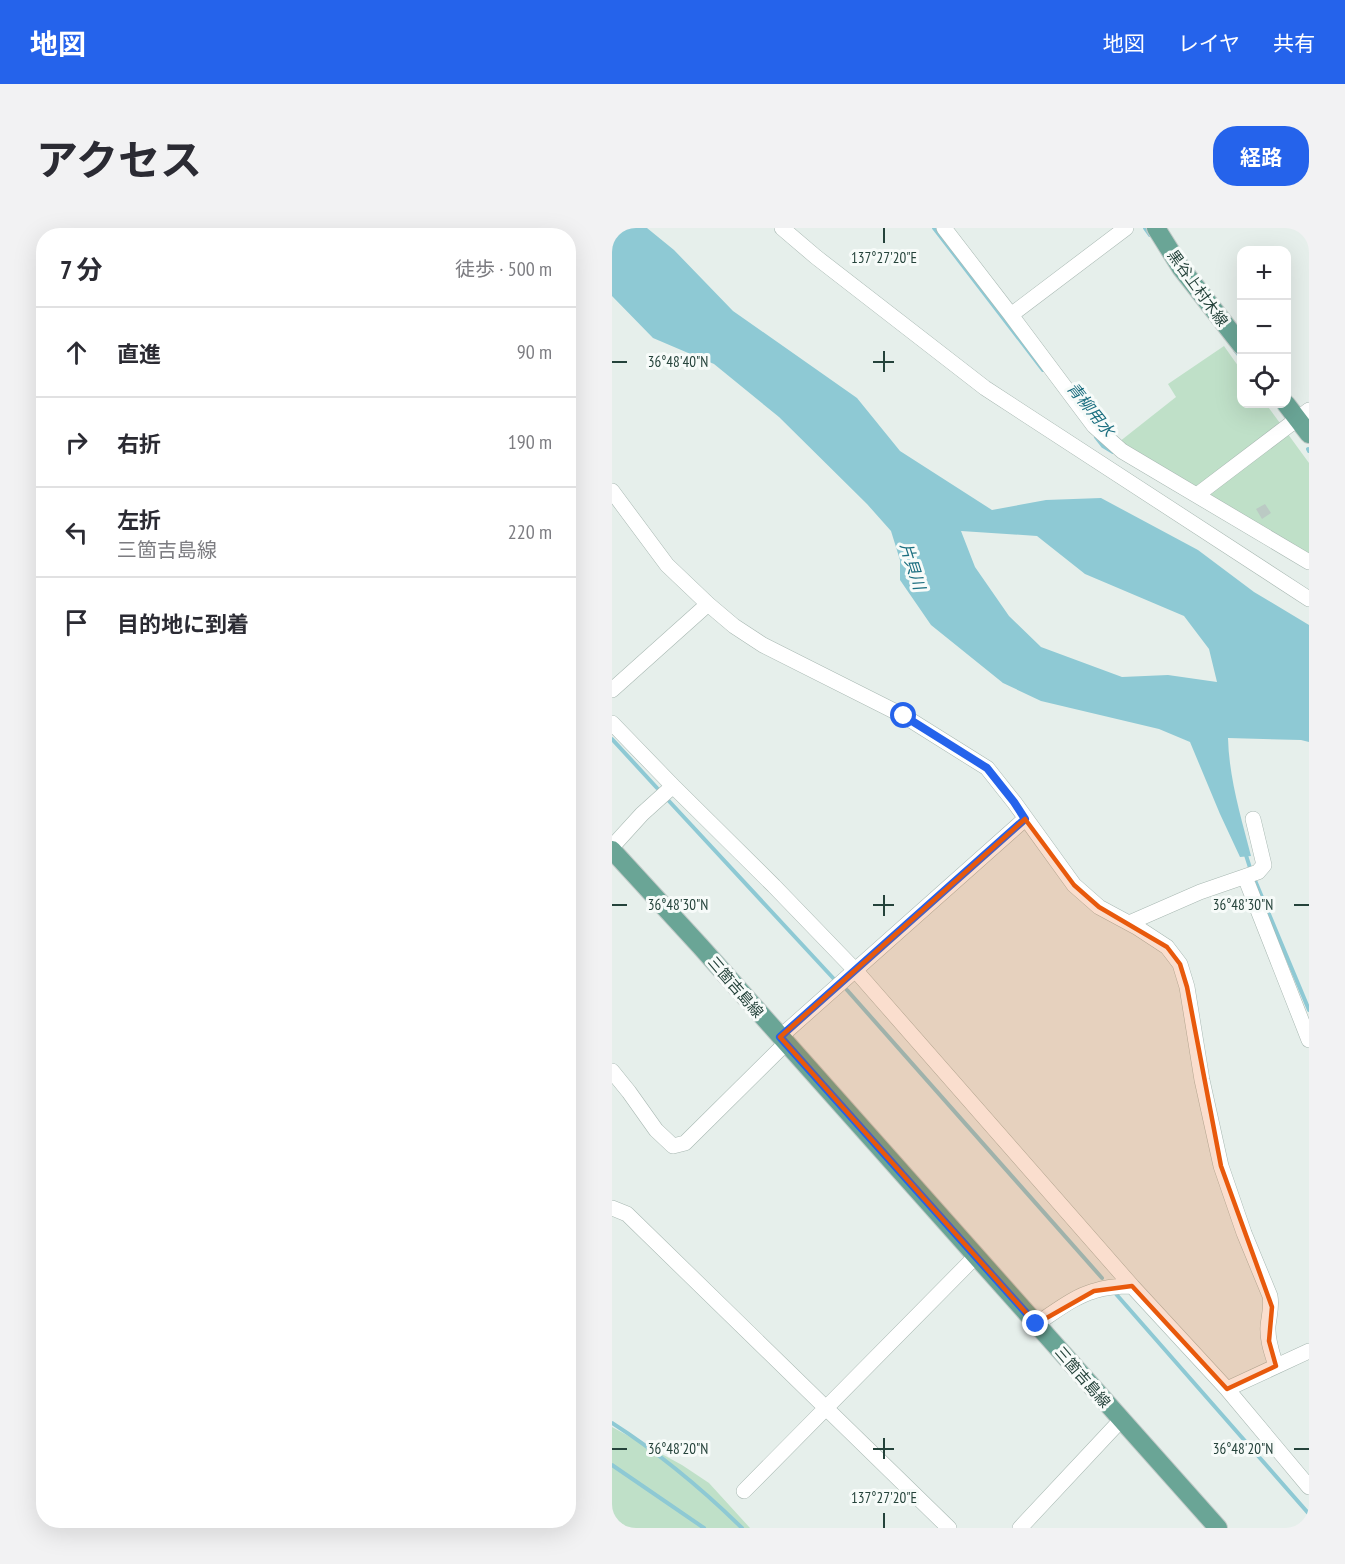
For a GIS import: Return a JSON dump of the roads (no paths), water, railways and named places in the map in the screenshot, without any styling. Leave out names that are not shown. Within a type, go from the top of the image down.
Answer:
[{"type":"main road","name":"黒谷上村木線","points":[[1156,228],[1181,268],[1237,340]]},
{"type":"main road","points":[[1303,414],[1309,434]]},
{"type":"main road","name":"三箇吉島線","points":[[612,848],[1218,1528]]},
{"type":"street","points":[[782,228],[985,388],[1309,599]]},
{"type":"street","points":[[944,228],[1094,426],[1122,451],[1309,562]]},
{"type":"street","points":[[1011,315],[1126,228]]},
{"type":"street","points":[[1197,495],[1303,414]]},
{"type":"street","points":[[612,491],[667,565],[734,626],[763,645],[904,716],[987,768],[1074,885],[1099,907],[1167,947],[1180,964],[1187,987],[1202,1080],[1221,1166],[1244,1233],[1270,1296],[1272,1307],[1268,1326],[1269,1341],[1276,1366]]},
{"type":"street","points":[[612,690],[708,604]]},
{"type":"street","points":[[612,723],[774,886],[851,975],[1227,1389],[1309,1487]]},
{"type":"street","points":[[612,848],[642,814],[673,786]]},
{"type":"street","points":[[612,1071],[656,1130],[673,1146],[685,1143],[834,989],[1025,819]]},
{"type":"street","points":[[1129,923],[1200,892],[1249,875],[1264,865],[1253,819]]},
{"type":"street","points":[[1249,875],[1309,1040]]},
{"type":"street","points":[[612,1208],[627,1214],[949,1528]]},
{"type":"street","points":[[744,1491],[976,1256]]},
{"type":"street","points":[[1036,1324],[1074,1300],[1094,1291],[1114,1286],[1132,1286]]},
{"type":"street","points":[[1227,1389],[1309,1351]]},
{"type":"street","points":[[1020,1528],[1121,1420]]},
{"type":"water","name":"片貝川","points":[[612,228],[647,228],[674,250],[733,311],[857,398],[900,451],[992,510],[1046,500],[1101,498],[1198,550],[1254,592],[1309,625],[1309,742],[1228,738],[1233,783],[1251,856],[1240,857],[1190,742],[1159,729],[1041,701],[1003,683],[931,625],[900,580],[900,560],[891,531],[867,504],[779,417],[714,364],[653,338],[612,296]],"holes":[[[961,531],[1037,536],[1085,574],[1184,616],[1209,649],[1217,682],[1168,675],[1122,677],[1041,647],[1009,616],[975,567]]]},
{"type":"waterway","name":"青柳用水","points":[[934,228],[1043,370]]},
{"type":"waterway","points":[[1145,228],[1150,235]]},
{"type":"waterway","points":[[1235,350],[1238,354]]},
{"type":"waterway","name":"青柳用水","points":[[1096,437],[1103,446],[1113,452]]},
{"type":"waterway","points":[[612,739],[657,788]]},
{"type":"waterway","points":[[668,800],[834,979]]},
{"type":"waterway","points":[[1245,852],[1251,871]]},
{"type":"waterway","points":[[1254,878],[1309,1010]]},
{"type":"waterway","points":[[847,990],[1102,1278]]},
{"type":"waterway","points":[[1116,1294],[1309,1514]]},
{"type":"waterway","points":[[612,1423],[680,1472],[742,1528]]},
{"type":"waterway","points":[[612,1465],[704,1528]]}]
